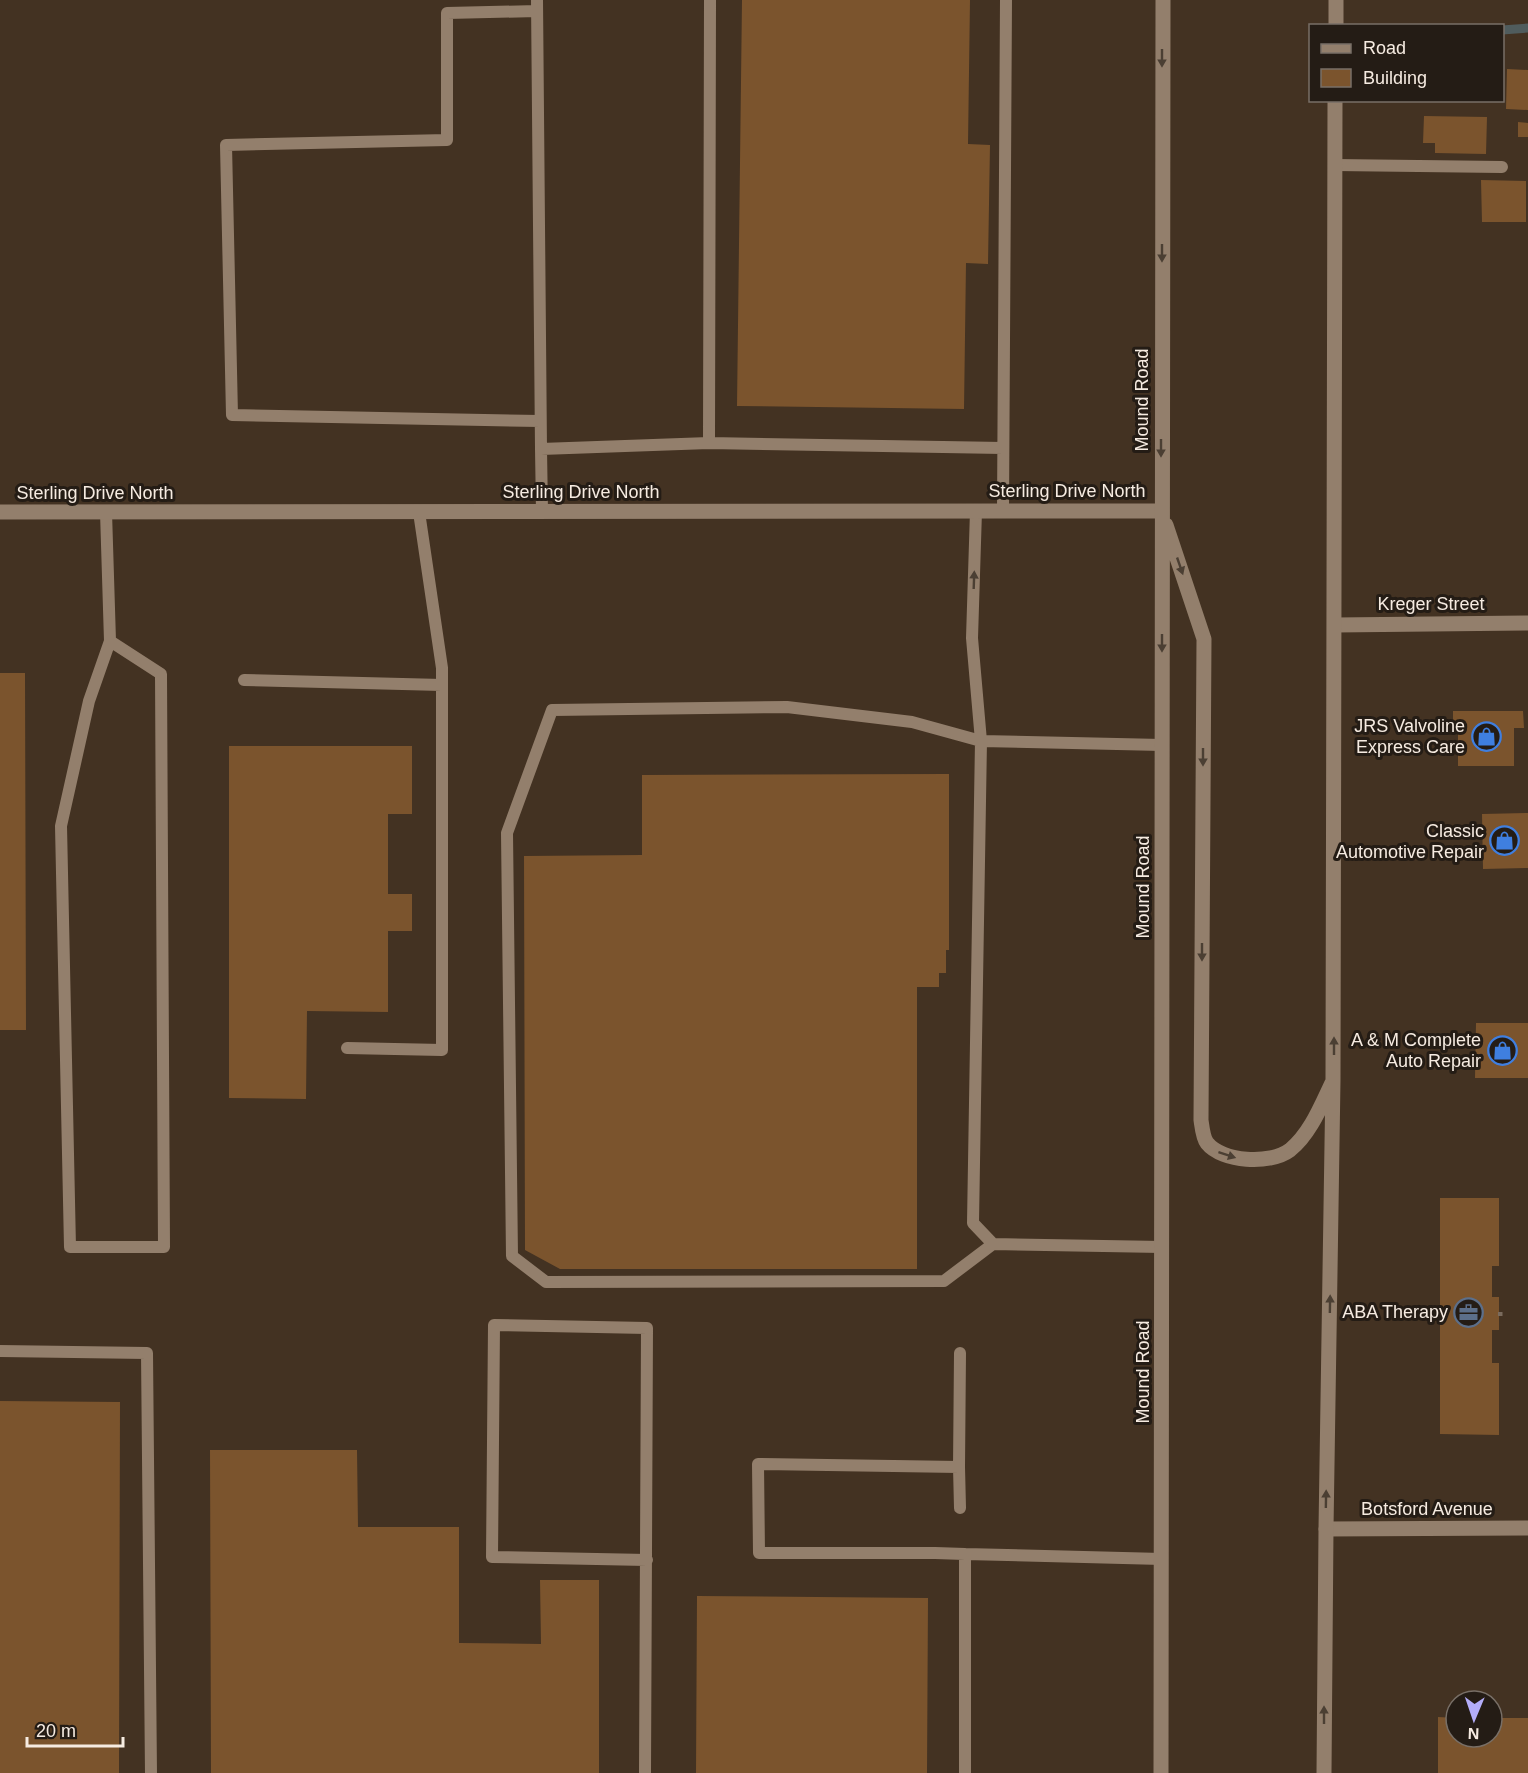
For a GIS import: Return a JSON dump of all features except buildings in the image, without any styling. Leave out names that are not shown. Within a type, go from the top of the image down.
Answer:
[{"type":"main road","name":"Mound Road","points":[[1161,1773],[1162,0]]},
{"type":"main road","points":[[1336,0],[1336,24]]},
{"type":"main road","points":[[1324,1773],[1334,1080],[1335,102]]},
{"type":"main road","name":"Sterling Drive North","points":[[0,512],[1161,511]]},
{"type":"main road","points":[[1161,511],[1204,639],[1201,1120],[1205,1142],[1221,1154],[1242,1159],[1268,1160],[1288,1151],[1304,1136],[1334,1080]]},
{"type":"main road","name":"Kreger Street","points":[[1335,625],[1528,623]]},
{"type":"main road","name":"Botsford Avenue","points":[[1326,1529],[1528,1528]]},
{"type":"lane","points":[[709,443],[710,0]]},
{"type":"lane","points":[[1003,511],[1006,0]]},
{"type":"lane","points":[[540,421],[232,415],[226,145],[447,140],[447,13],[537,6],[542,512]]},
{"type":"lane","points":[[1335,165],[1502,167]]},
{"type":"lane","points":[[541,449],[709,443],[1003,448]]},
{"type":"lane","points":[[976,511],[972,639],[981,741],[974,1223],[993,1244]]},
{"type":"lane","points":[[106,512],[110,641],[89,701],[61,826],[70,1247],[164,1247],[161,683],[160,674],[110,641]]},
{"type":"lane","points":[[347,1048],[442,1050],[442,668],[419,512]]},
{"type":"lane","points":[[244,681],[442,685]]},
{"type":"lane","points":[[1162,745],[981,741],[912,722],[787,707],[552,710],[507,832],[512,1256],[546,1282],[944,1281],[993,1244],[1162,1247]]},
{"type":"lane","points":[[645,1773],[647,1560],[647,1328],[494,1325],[492,1557],[647,1560]]},
{"type":"lane","points":[[0,1350],[147,1353],[151,1773]]},
{"type":"lane","points":[[960,1353],[960,1508]]},
{"type":"lane","points":[[959,1467],[758,1464],[759,1553],[935,1553],[1162,1558]]},
{"type":"lane","points":[[965,1554],[965,1773]]},
{"type":"path","points":[[1498,1314],[1505,1314]]},
{"type":"waterway","points":[[1504,30],[1528,28]]},
{"type":"place","name":"JRS Valvoline Express Care","points":[[1486,736]]},
{"type":"place","name":"Classic Automotive Repair","points":[[1505,841]]},
{"type":"place","name":"A & M Complete Auto Repair","points":[[1502,1050]]},
{"type":"place","name":"ABA Therapy","points":[[1469,1312]]}]
